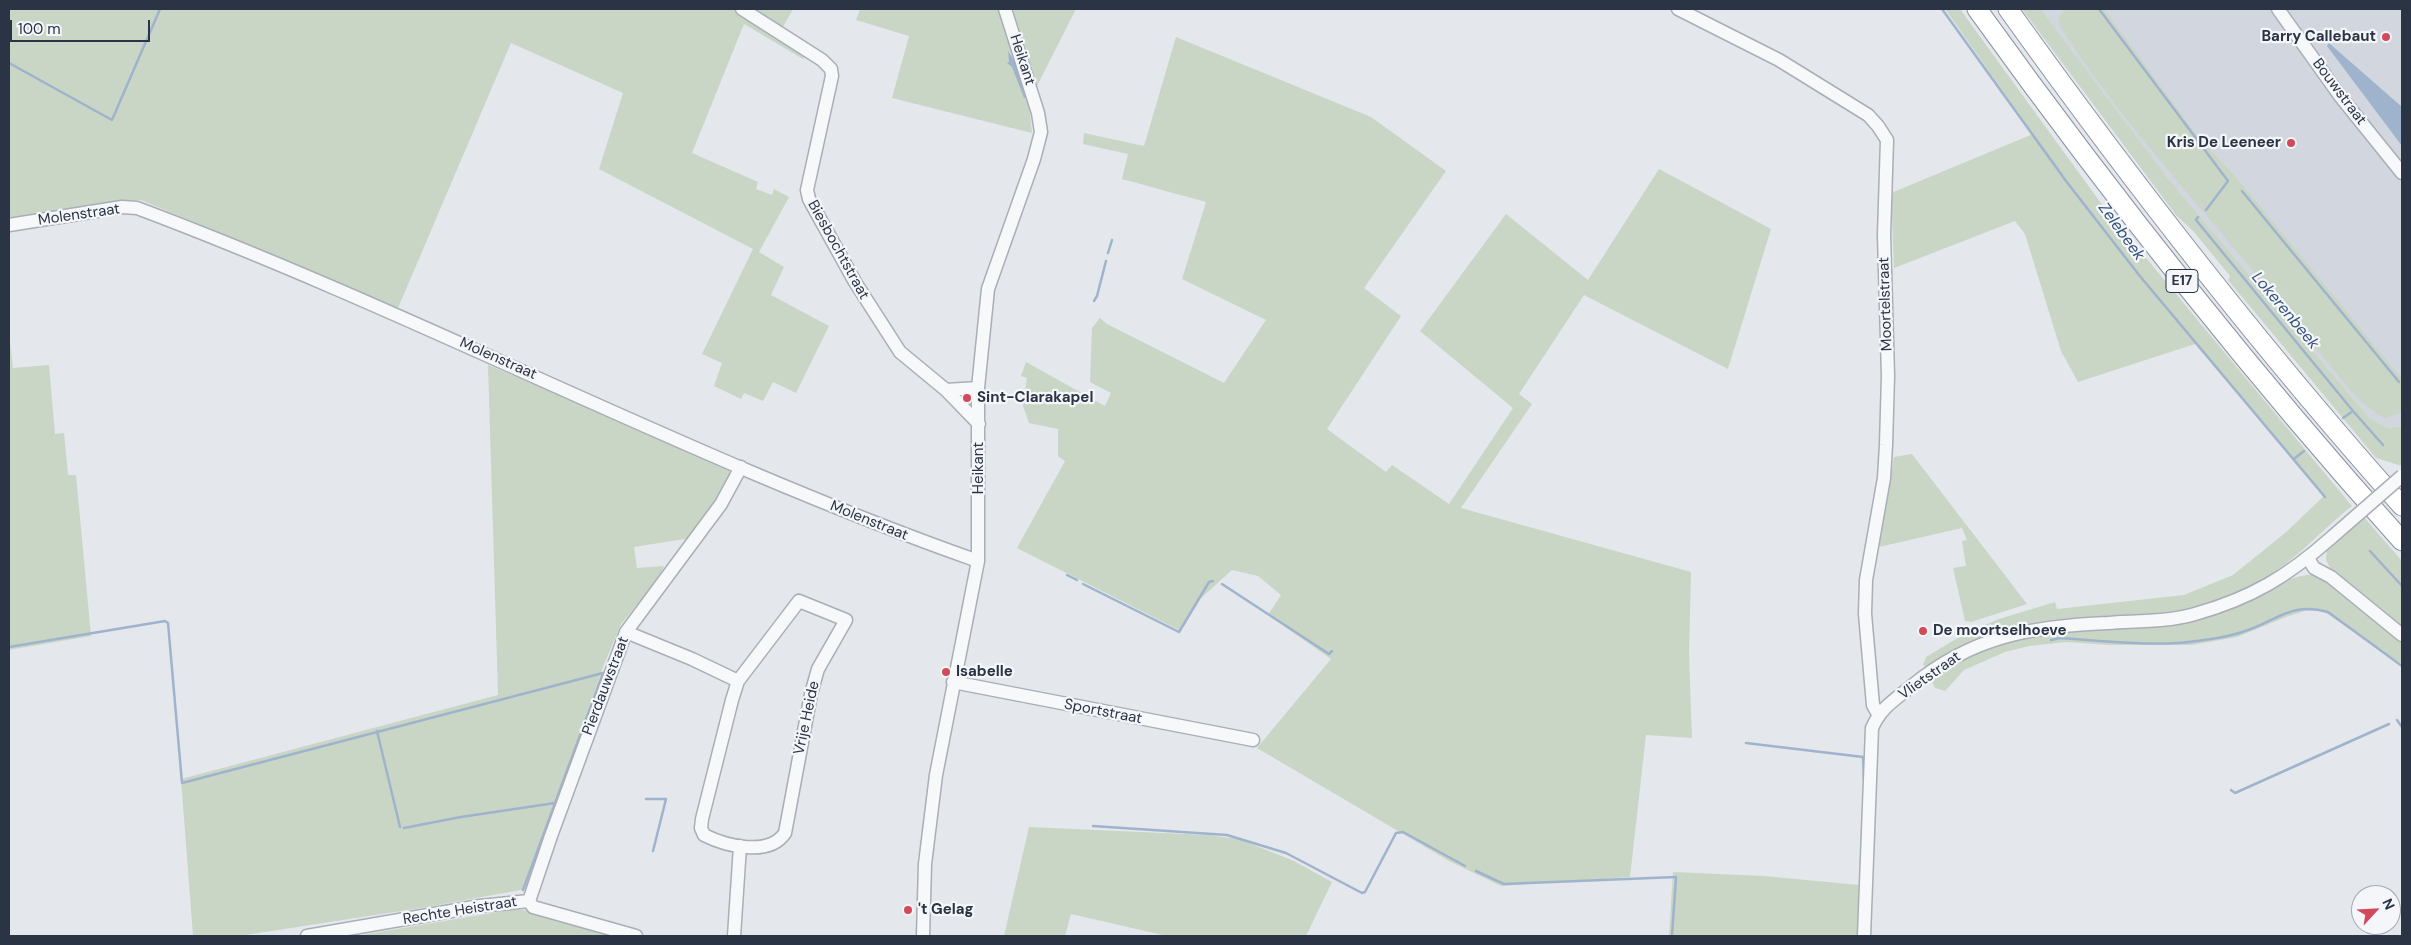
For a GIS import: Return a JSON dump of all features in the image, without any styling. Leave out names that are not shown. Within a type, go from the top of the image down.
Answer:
[{"type":"highway","name":"E17","points":[[1977,9],[2110,190],[2221,331],[2338,470],[2402,541]]},
{"type":"highway","name":"E17","points":[[2008,9],[2129,176],[2240,316],[2402,506]]},
{"type":"street","name":"Biesbochtstraat","points":[[742,9],[822,60],[831,68],[832,76],[829,95],[807,190],[809,199],[854,282],[900,352],[946,390],[979,424]]},
{"type":"street","name":"Heikant","points":[[923,936],[927,840],[936,774],[978,561],[978,388],[988,289],[1034,159],[1041,132],[1038,113],[1005,9]]},
{"type":"street","name":"Moortelstraat","points":[[1678,9],[1779,60],[1868,115],[1887,140],[1884,235],[1888,376],[1886,446],[1884,478],[1866,580],[1864,614],[1873,705],[1878,714]]},
{"type":"street","name":"Bouwstraat","points":[[2278,9],[2340,96],[2402,174]]},
{"type":"street","name":"Molenstraat","points":[[9,225],[122,207],[137,208],[363,300],[741,467],[888,529],[978,561]]},
{"type":"street","points":[[946,390],[978,388]]},
{"type":"street","name":"Pierdauwstraat","points":[[530,901],[545,852],[626,632],[721,504],[741,467]]},
{"type":"street","name":"Vlietstraat","points":[[1878,714],[1942,664],[1960,654],[2007,634],[2050,626],[2146,621],[2193,615],[2249,596],[2272,584],[2308,558],[2402,476]]},
{"type":"street","points":[[2308,558],[2314,568],[2331,577],[2402,635]]},
{"type":"street","name":"Vrije Heide","points":[[799,601],[846,620],[818,669],[811,694],[785,833],[779,842],[767,846],[740,846],[718,842],[704,835],[701,828],[738,681],[799,601]]},
{"type":"street","points":[[626,632],[692,659],[738,681]]},
{"type":"street","name":"Sportstraat","points":[[953,682],[1253,740]]},
{"type":"street","points":[[1864,936],[1872,728],[1878,714]]},
{"type":"street","points":[[734,936],[740,846]]},
{"type":"street","name":"Rechte Heistraat","points":[[306,936],[508,902],[530,901],[533,907],[636,936]]},
{"type":"shaded area","points":[[2041,9],[2402,9],[2402,426],[2389,428],[2370,419],[2167,177]]},
{"type":"green space","points":[[9,9],[793,9],[783,27],[809,45],[803,59],[744,24],[692,153],[758,182],[756,189],[772,195],[774,189],[789,197],[759,252],[784,267],[771,295],[829,326],[796,393],[773,382],[763,401],[744,393],[741,399],[714,386],[722,363],[702,354],[753,249],[599,169],[623,93],[511,43],[398,308],[141,200],[9,218]]},
{"type":"green space","points":[[860,9],[999,9],[1029,104],[1032,133],[892,98],[909,36],[856,20]]},
{"type":"green space","points":[[1013,9],[1076,9],[1037,86]]},
{"type":"green space","points":[[1945,9],[1960,9],[2103,206],[2352,506],[2277,570],[2249,587],[2229,596],[2176,611],[2051,620],[2014,627],[1981,640],[1928,668],[1923,665],[1926,657],[1966,633],[1999,619],[2055,602],[2057,609],[2184,595],[2233,575],[2285,533],[2324,496],[2195,344],[2078,382],[2061,351],[2025,234],[2015,221],[1894,268],[1891,193],[2033,134]]},
{"type":"green space","points":[[2022,9],[2041,9],[2167,177],[2370,419],[2389,428],[2402,426],[2402,466],[2376,458],[2228,280],[2230,276],[2194,232],[2176,215]]},
{"type":"green space","points":[[2066,9],[2104,9],[2198,137],[2236,177],[2402,379],[2402,412],[2386,418],[2362,402],[2342,380],[2156,156],[2105,91],[2058,23],[2059,17]]},
{"type":"green space","points":[[1176,37],[1371,117],[1446,171],[1364,288],[1401,316],[1327,429],[1386,472],[1392,465],[1449,504],[1513,408],[1420,331],[1506,214],[1588,280],[1659,169],[1771,229],[1728,369],[1584,295],[1519,394],[1532,404],[1461,508],[1691,572],[1689,652],[1692,738],[1646,735],[1630,877],[1501,886],[1449,861],[1257,748],[1331,659],[1268,615],[1281,595],[1258,576],[1232,570],[1200,599],[1181,631],[1017,548],[1065,461],[1058,456],[1058,429],[1029,423],[1023,406],[1027,378],[1021,376],[1026,362],[1105,406],[1111,393],[1090,382],[1092,328],[1100,318],[1107,324],[1224,383],[1266,320],[1182,279],[1206,202],[1122,179],[1128,154],[1083,144],[1084,133],[1144,146]]},
{"type":"green space","points":[[9,334],[13,368],[49,365],[55,434],[64,433],[68,475],[76,475],[91,636],[9,650]]},
{"type":"green space","points":[[488,365],[728,465],[732,469],[732,474],[691,538],[634,547],[637,568],[664,566],[659,578],[621,624],[603,667],[526,889],[427,907],[239,936],[193,936],[181,779],[498,695]]},
{"type":"green space","points":[[1912,454],[2027,604],[1971,622],[1965,621],[1953,568],[1966,566],[1962,541],[1967,540],[1962,528],[1879,547],[1894,457]]},
{"type":"green space","points":[[2362,515],[2402,561],[2402,631],[2333,574],[2326,560],[2327,549]]},
{"type":"green space","points":[[2308,575],[2318,575],[2330,581],[2402,639],[2402,664],[2320,609],[2286,617],[2237,637],[2192,645],[2110,645],[2066,642],[2029,646],[2005,652],[1964,670],[1945,691],[1935,688],[1931,679],[1969,656],[2010,640],[2034,634],[2059,631],[2182,622],[2207,617],[2239,606],[2284,581]]},
{"type":"green space","points":[[1029,827],[1208,835],[1239,839],[1294,861],[1332,882],[1306,936],[1167,936],[1071,914],[1065,936],[1004,936]]},
{"type":"green space","points":[[1673,872],[1764,876],[1859,885],[1858,936],[1669,936]]},
{"type":"green space","points":[[509,910],[524,910],[610,936],[356,936]]},
{"type":"water","points":[[2329,43],[2402,107],[2402,146],[2327,46]]},
{"type":"water","points":[[1008,51],[1015,62],[1027,97],[1024,98],[1012,67],[1007,63],[1009,62]]},
{"type":"waterway","points":[[9,63],[112,120],[160,9]]},
{"type":"waterway","name":"Zelebeek","points":[[1942,9],[2066,181],[2139,275],[2325,497]]},
{"type":"waterway","name":"Lokerenbeek","points":[[2099,9],[2228,181],[2206,210]]},
{"type":"waterway","points":[[2242,191],[2399,382]]},
{"type":"waterway","name":"Lokerenbeek","points":[[2198,217],[2196,220],[2353,411],[2343,418]]},
{"type":"waterway","points":[[1108,253],[1112,240]]},
{"type":"waterway","points":[[1094,301],[1106,261]]},
{"type":"waterway","points":[[2353,411],[2383,445]]},
{"type":"waterway","name":"Lokerenbeek","points":[[2295,458],[2304,451]]},
{"type":"waterway","name":"Lokerenbeek","points":[[2370,551],[2402,586]]},
{"type":"waterway","points":[[1067,575],[1077,580]]},
{"type":"waterway","points":[[1083,584],[1179,632],[1209,582],[1213,581]]},
{"type":"waterway","points":[[1222,584],[1329,654],[1332,651]]},
{"type":"waterway","points":[[2051,640],[2060,638],[2111,642],[2181,643],[2237,634],[2293,611],[2315,609],[2328,612],[2402,666]]},
{"type":"waterway","points":[[9,647],[165,621],[168,623],[182,783],[603,673],[523,890]]},
{"type":"waterway","points":[[2397,720],[2402,727]]},
{"type":"waterway","points":[[2231,790],[2235,793],[2389,724]]},
{"type":"waterway","points":[[377,731],[400,827]]},
{"type":"waterway","points":[[1746,743],[1863,757],[1864,780]]},
{"type":"waterway","points":[[646,799],[666,799],[653,851]]},
{"type":"waterway","points":[[404,828],[461,817],[555,803]]},
{"type":"waterway","points":[[1093,826],[1227,835],[1286,853],[1362,893],[1365,892],[1396,833],[1403,832],[1465,866]]},
{"type":"waterway","points":[[1476,871],[1504,884],[1676,877],[1672,936]]},
{"type":"place","name":"Barry Callebaut","points":[[2386,37]]},
{"type":"place","name":"Kris De Leeneer","points":[[2291,143]]},
{"type":"place","name":"Sint-Clarakapel","points":[[967,398]]},
{"type":"place","name":"De moortselhoeve","points":[[1923,631]]},
{"type":"place","name":"Isabelle","points":[[946,672]]},
{"type":"place","name":"'t Gelag","points":[[908,910]]}]
